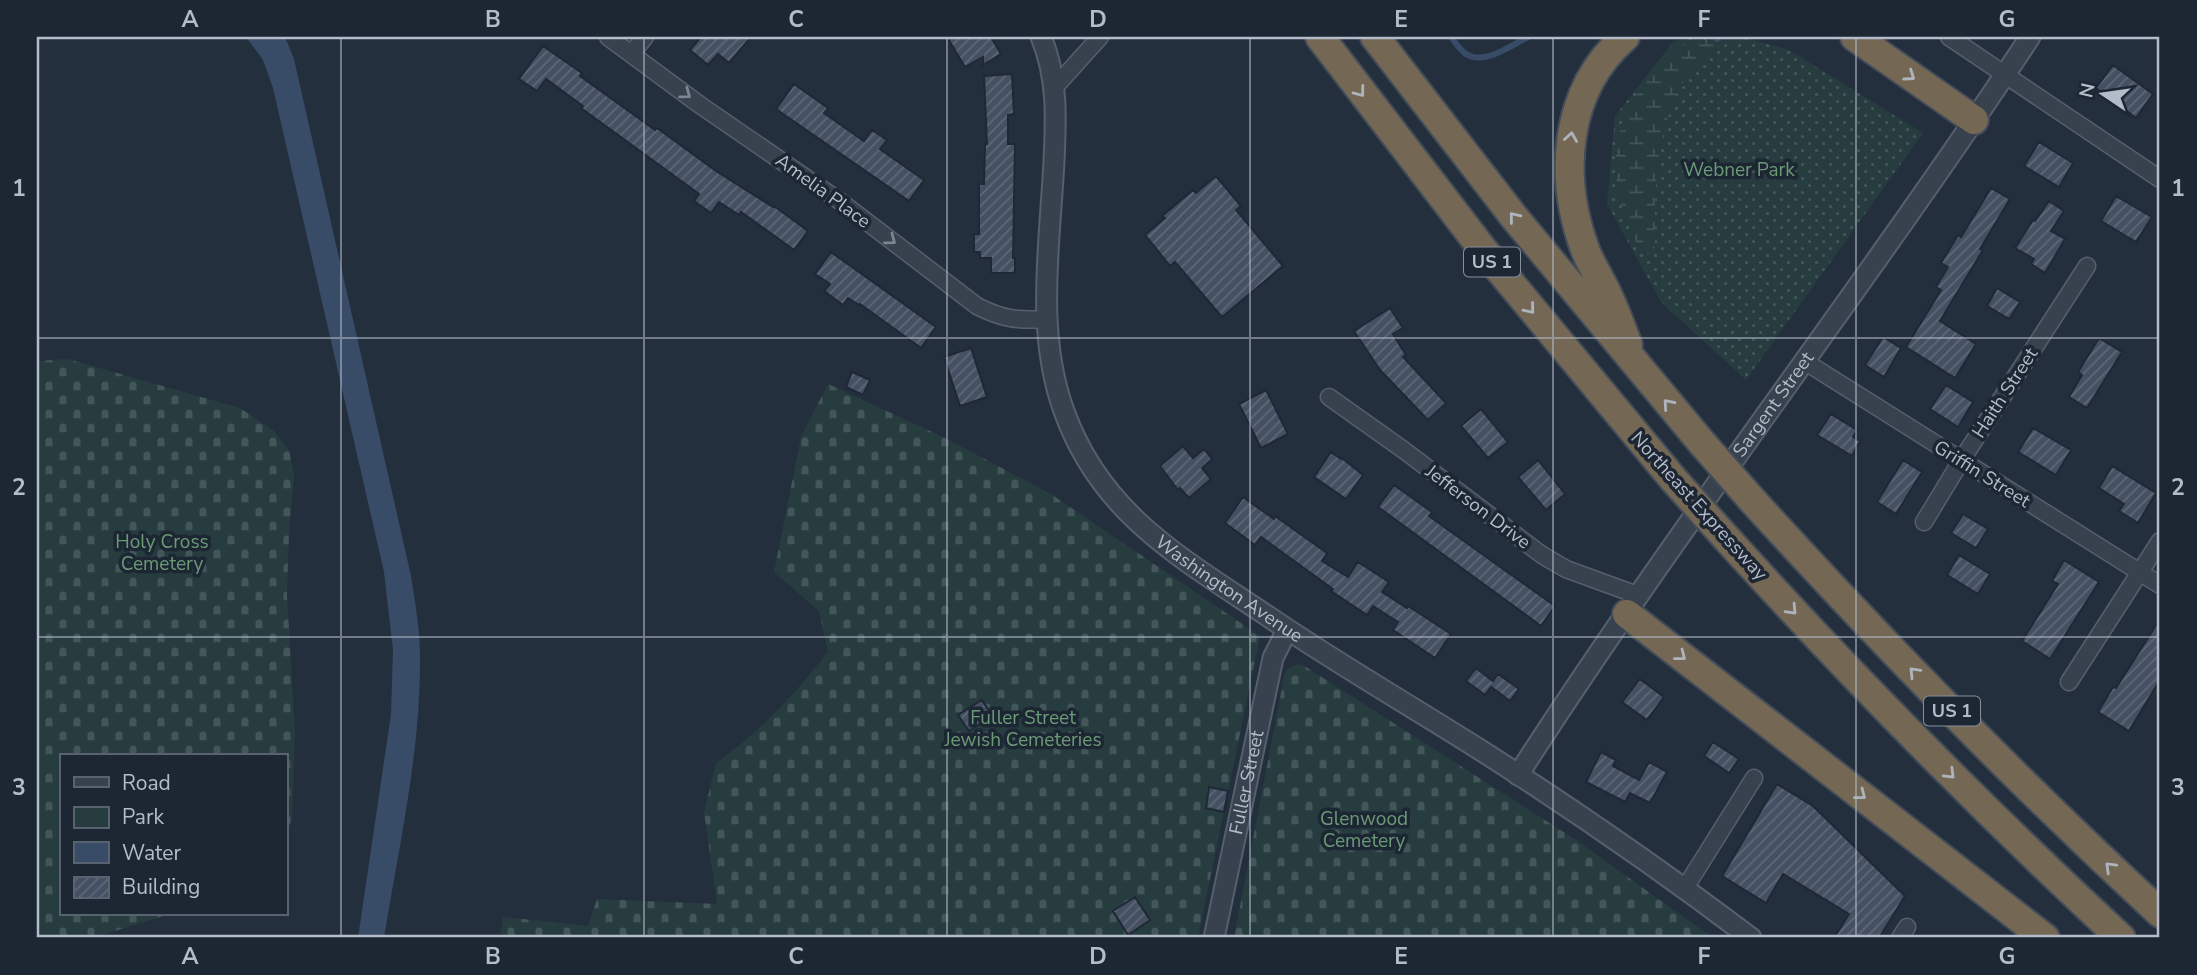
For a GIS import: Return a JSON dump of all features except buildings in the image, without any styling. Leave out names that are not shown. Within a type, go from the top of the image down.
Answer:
[{"type":"highway","name":"Northeast Expressway","points":[[1320,37],[1484,251],[1674,480],[1927,751],[2121,938]]},
{"type":"highway","name":"US 1","points":[[1376,37],[1514,217],[1635,364],[1753,500],[1951,710],[2160,913]]},
{"type":"highway","points":[[1625,37],[1606,55],[1584,91],[1572,130],[1569,169],[1574,210],[1586,251],[1610,298],[1635,364]]},
{"type":"highway","points":[[1854,37],[1973,120]]},
{"type":"highway","points":[[1633,605],[2045,938]]},
{"type":"street","name":"Amelia Place","points":[[608,37],[841,202],[977,306],[997,317],[1047,319]]},
{"type":"street","points":[[631,54],[645,37]]},
{"type":"street","name":"Washington Avenue","points":[[1041,37],[1049,56],[1055,88],[1047,319],[1050,357],[1063,409],[1077,442],[1097,476],[1135,520],[1166,548],[1287,630],[1518,775],[1685,888],[1751,938]]},
{"type":"street","points":[[1055,88],[1100,37]]},
{"type":"street","points":[[1949,37],[2160,179]]},
{"type":"street","name":"Sargent Street","points":[[1518,775],[1633,605],[2029,37]]},
{"type":"street","name":"Haith Street","points":[[1924,522],[2087,266]]},
{"type":"street","name":"Griffin Street","points":[[1804,361],[2160,585]]},
{"type":"street","name":"Jefferson Drive","points":[[1329,397],[1542,555],[1633,605]]},
{"type":"street","points":[[2069,682],[2160,541]]},
{"type":"street","name":"Fuller Street","points":[[1214,938],[1273,658],[1287,630]]},
{"type":"street","points":[[1685,888],[1754,778]]},
{"type":"green space","name":"Webner Park","points":[[1697,37],[1744,37],[1789,50],[1923,133],[1746,380],[1661,302],[1607,204],[1615,116],[1674,41]]},
{"type":"green space","points":[[1738,37],[1699,61],[1678,91],[1663,134],[1659,156],[1655,247],[1648,254],[1642,252],[1627,221],[1617,187],[1616,152],[1626,115],[1648,74],[1668,53],[1689,43]]},
{"type":"green space","name":"Holy Cross Cemetery","points":[[68,359],[240,408],[274,431],[289,450],[294,474],[287,595],[295,731],[292,819],[287,833],[287,754],[60,754],[60,916],[164,916],[92,938],[37,938],[37,361]]},
{"type":"green space","name":"Fuller Street Jewish Cemeteries","points":[[828,384],[941,436],[1051,494],[1260,636],[1198,938],[500,938],[503,917],[588,926],[597,899],[717,904],[704,812],[716,763],[776,712],[828,652],[819,611],[774,572],[801,437]]},
{"type":"green space","name":"Glenwood Cemetery","points":[[1299,664],[1576,840],[1713,938],[1234,938],[1285,672]]},
{"type":"water","points":[[246,37],[285,37],[294,59],[411,576],[420,656],[417,727],[384,938],[358,938],[391,714],[393,650],[384,572],[273,88],[263,60]]},
{"type":"waterway","points":[[1451,37],[1466,54],[1481,58],[1498,53],[1528,37]]}]
